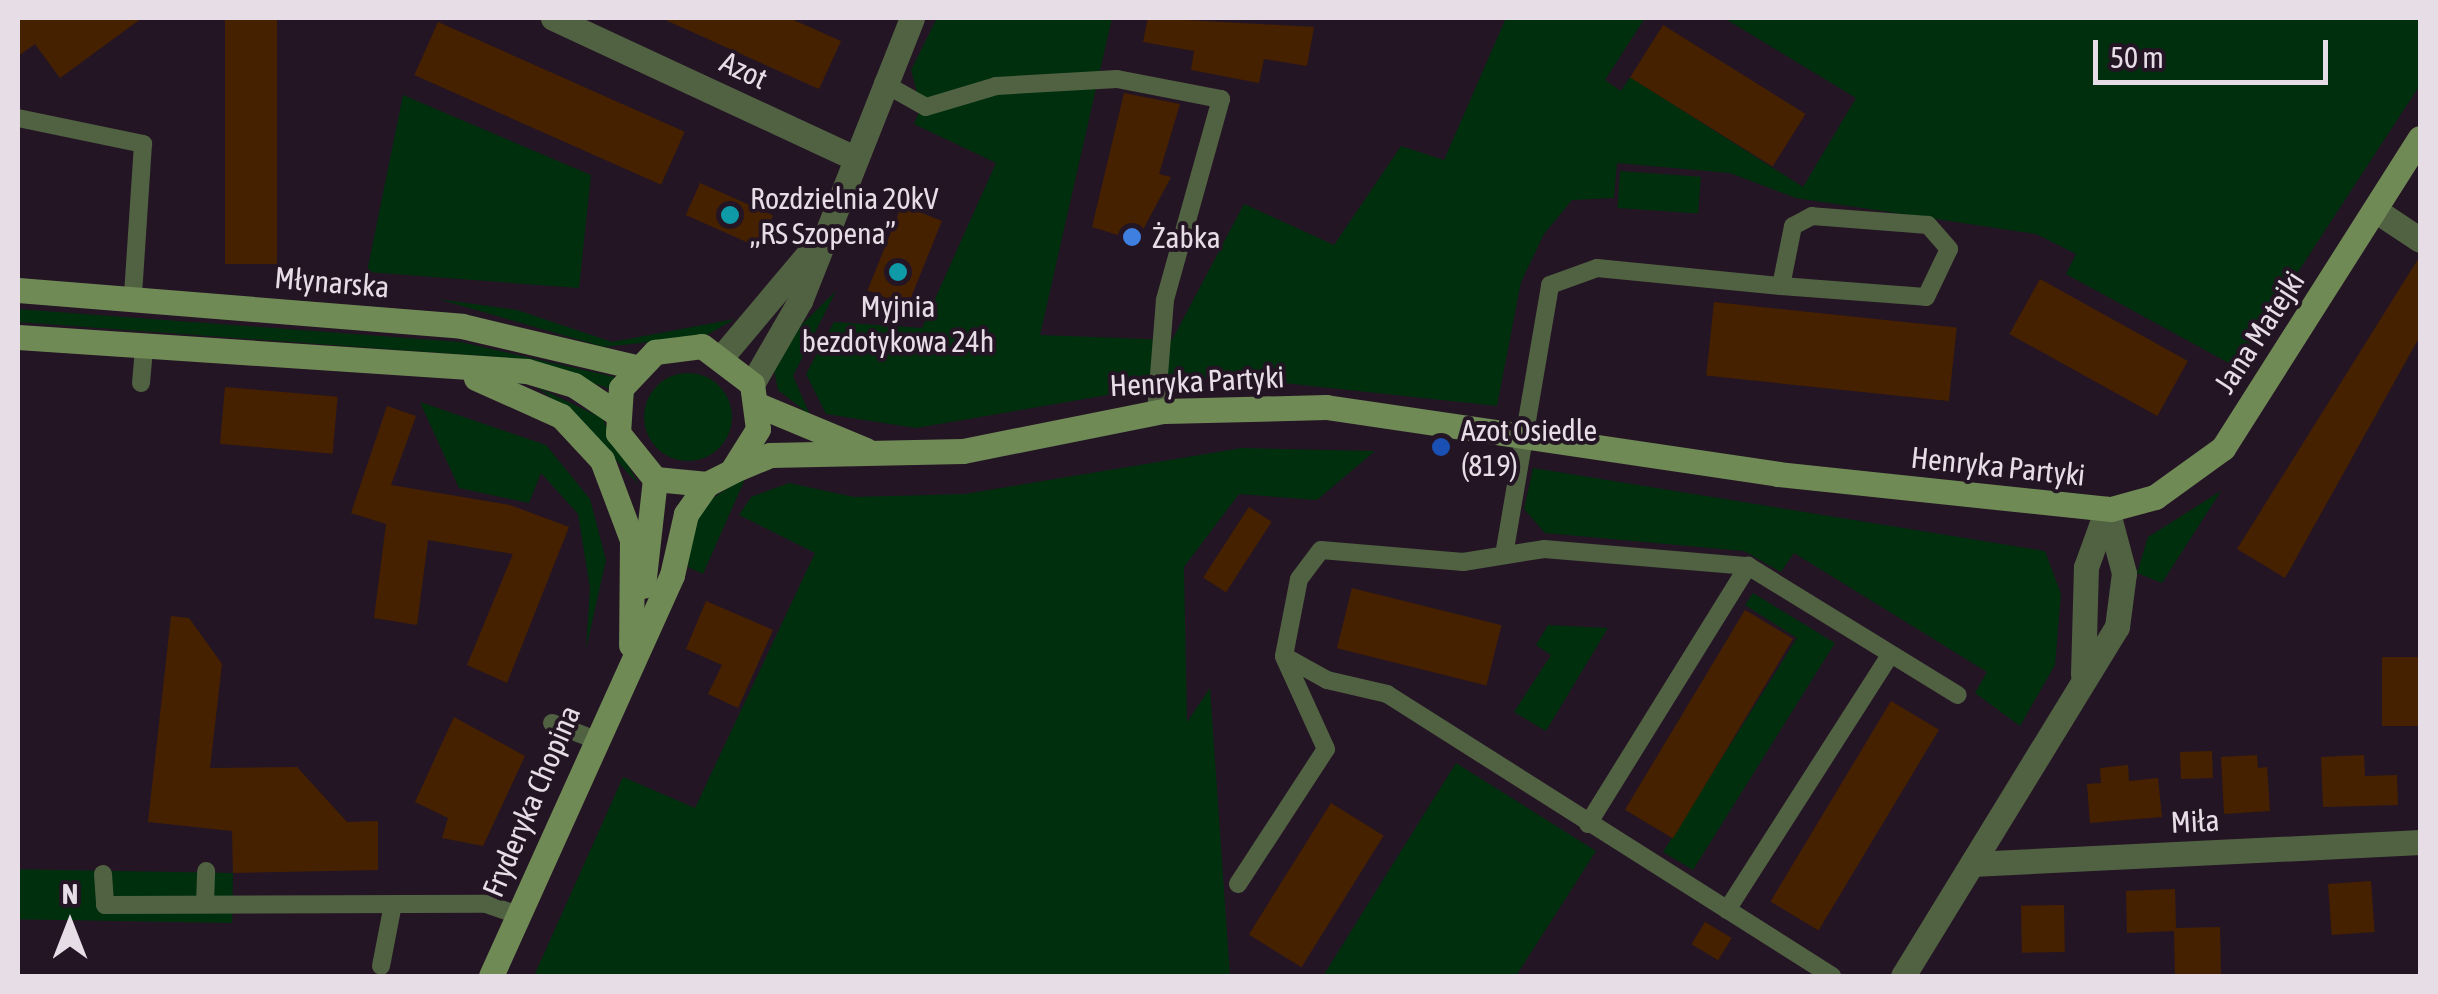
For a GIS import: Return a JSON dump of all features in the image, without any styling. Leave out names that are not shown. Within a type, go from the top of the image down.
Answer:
[{"type":"main road","name":"Jana Matejki","points":[[2108,509],[2154,496],[2223,448],[2420,138]]},
{"type":"main road","name":"Młynarska","points":[[18,290],[133,296],[462,326],[635,367]]},
{"type":"main road","points":[[18,337],[462,372],[527,371],[574,385],[616,413]]},
{"type":"main road","points":[[678,345],[724,354],[755,394],[875,454],[770,456],[707,484],[655,479],[626,451],[616,413],[635,367],[678,345]]},
{"type":"main road","points":[[462,372],[561,416],[602,460],[632,540],[631,650]]},
{"type":"main road","points":[[732,470],[758,429],[755,394]]},
{"type":"main road","name":"Henryka Partyki","points":[[875,454],[963,451],[1156,412],[1326,408],[1526,434],[1777,474],[2108,509]]},
{"type":"main road","name":"Fryderyka Chopina","points":[[631,650],[655,479]]},
{"type":"main road","name":"Fryderyka Chopina","points":[[491,976],[707,484]]},
{"type":"street","name":"Azot","points":[[553,18],[853,156]]},
{"type":"street","points":[[755,394],[800,301],[816,244],[912,18]]},
{"type":"street","points":[[2375,210],[2420,240]]},
{"type":"street","points":[[724,354],[816,244]]},
{"type":"street","points":[[2081,690],[2091,629],[2086,567],[2108,509]]},
{"type":"street","points":[[1902,976],[2118,627],[2124,573],[2108,509]]},
{"type":"street","name":"Miła","points":[[1972,864],[2420,842]]},
{"type":"lane","points":[[883,82],[926,106],[996,86],[1117,80],[1221,99],[1165,300],[1156,412]]},
{"type":"lane","points":[[18,118],[144,144],[133,296]]},
{"type":"lane","points":[[1504,555],[1526,434],[1542,308],[1550,285],[1572,270],[1781,286],[1926,296],[1949,249],[1928,225],[1812,216],[1793,226],[1781,286]]},
{"type":"lane","points":[[141,383],[144,347]]},
{"type":"lane","points":[[1238,884],[1326,748],[1284,656],[1299,579],[1321,550],[1463,562],[1544,549],[1748,566],[1958,696]]},
{"type":"lane","points":[[1588,824],[1748,566]]},
{"type":"lane","points":[[1727,910],[1890,655]]},
{"type":"lane","points":[[1284,656],[1327,680],[1387,694],[1832,976]]},
{"type":"lane","points":[[552,723],[593,739]]},
{"type":"lane","points":[[205,904],[206,872]]},
{"type":"lane","points":[[103,874],[105,905],[486,904],[518,915]]},
{"type":"lane","points":[[381,966],[394,904]]},
{"type":"green space","points":[[937,18],[1112,18],[1040,335],[1172,340],[1244,204],[1334,245],[1401,146],[1444,160],[1506,18],[1645,18],[1605,80],[1621,91],[1630,77],[1803,187],[1856,98],[1724,18],[2420,18],[2420,85],[2236,367],[2066,274],[2076,254],[2036,234],[1796,198],[1730,173],[1617,163],[1614,198],[1572,200],[1544,234],[1521,282],[1497,406],[1218,376],[916,428],[826,414],[806,374],[834,322],[922,328],[996,163],[914,124],[921,107],[911,70]]},
{"type":"green space","points":[[403,95],[591,175],[579,288],[367,272]]},
{"type":"green space","points":[[1620,171],[1701,177],[1698,214],[1617,208]]},
{"type":"green space","points":[[836,291],[793,376],[810,415],[778,390],[774,370],[792,334]]},
{"type":"green space","points":[[438,299],[517,310],[612,342],[735,319],[705,336],[604,347]]},
{"type":"green space","points":[[18,309],[461,342],[615,377],[610,389],[523,359],[18,322]]},
{"type":"green space","points":[[688,373],[719,386],[732,417],[719,448],[688,461],[657,448],[644,417],[657,386]]},
{"type":"green space","points":[[535,386],[602,418],[639,485],[575,415]]},
{"type":"green space","points":[[420,402],[546,445],[590,499],[606,560],[586,649],[590,588],[578,514],[541,473],[529,503],[459,488]]},
{"type":"green space","points":[[1242,448],[1375,451],[1317,500],[1239,494],[1184,567],[1187,722],[1210,688],[1230,976],[534,976],[623,777],[695,808],[815,553],[739,515],[751,497],[789,483],[854,497],[965,494]]},
{"type":"green space","points":[[1533,468],[2045,551],[2061,594],[2055,665],[2020,726],[1975,693],[1987,672],[1794,553],[1781,572],[1744,551],[1545,533],[1524,509]]},
{"type":"green space","points":[[746,477],[703,574],[688,567],[691,530],[708,501]]},
{"type":"green space","points":[[2221,491],[2162,583],[2137,573],[2148,537]]},
{"type":"green space","points":[[1753,593],[1835,643],[1693,870],[1663,852],[1797,638],[1745,605]]},
{"type":"green space","points":[[1548,625],[1608,628],[1546,731],[1514,712],[1551,655],[1536,645]]},
{"type":"green space","points":[[1456,763],[1596,851],[1516,976],[1323,976]]},
{"type":"green space","points":[[18,869],[233,873],[232,923],[18,919]]},
{"type":"building","points":[[18,18],[142,18],[60,78],[35,44],[18,56]]},
{"type":"building","points":[[225,18],[277,18],[277,264],[225,264]]},
{"type":"building","points":[[661,18],[789,18],[841,41],[819,89]]},
{"type":"building","points":[[1148,18],[1314,27],[1307,66],[1264,59],[1259,83],[1191,70],[1194,51],[1143,42]]},
{"type":"building","points":[[438,22],[685,132],[661,185],[414,75]]},
{"type":"building","points":[[1663,25],[1805,114],[1773,167],[1630,78]]},
{"type":"building","points":[[1124,93],[1180,104],[1159,174],[1171,177],[1137,241],[1092,227]]},
{"type":"building","name":"Rozdzielnia 20kV „RS Szopena”","points":[[700,183],[773,216],[759,248],[686,215]]},
{"type":"building","points":[[902,205],[942,221],[907,306],[868,290]]},
{"type":"building","points":[[2420,256],[2420,336],[2285,578],[2237,549]]},
{"type":"building","points":[[2040,279],[2188,361],[2157,416],[2009,334]]},
{"type":"building","points":[[1714,302],[1957,328],[1949,401],[1706,376]]},
{"type":"building","points":[[225,387],[338,397],[333,454],[220,444]]},
{"type":"building","points":[[387,406],[416,416],[391,485],[510,505],[569,527],[507,683],[467,665],[513,554],[428,540],[417,625],[374,618],[386,524],[351,513]]},
{"type":"building","points":[[1249,507],[1272,522],[1226,592],[1203,577]]},
{"type":"building","points":[[1352,588],[1501,625],[1486,685],[1337,648]]},
{"type":"building","points":[[706,601],[773,630],[738,708],[708,694],[722,665],[686,649]]},
{"type":"building","points":[[1745,610],[1793,639],[1673,839],[1625,810]]},
{"type":"building","points":[[171,616],[189,618],[222,664],[210,768],[297,767],[347,822],[378,821],[378,870],[233,873],[232,831],[148,822]]},
{"type":"building","points":[[2382,657],[2420,657],[2420,726],[2382,726]]},
{"type":"building","points":[[1891,701],[1939,730],[1818,930],[1770,902]]},
{"type":"building","points":[[454,717],[525,756],[483,846],[442,838],[448,818],[415,802]]},
{"type":"building","points":[[2212,751],[2213,778],[2181,779],[2180,752]]},
{"type":"building","points":[[2257,755],[2258,768],[2267,767],[2270,811],[2224,814],[2221,757]]},
{"type":"building","points":[[2364,755],[2365,776],[2397,775],[2398,805],[2323,807],[2321,757]]},
{"type":"building","points":[[2128,765],[2129,781],[2158,778],[2162,817],[2090,823],[2087,784],[2101,783],[2100,768]]},
{"type":"building","points":[[1331,803],[1384,836],[1301,967],[1249,934]]},
{"type":"building","points":[[2371,881],[2375,932],[2332,935],[2328,884]]},
{"type":"building","points":[[2175,889],[2176,928],[2220,927],[2221,976],[2175,976],[2174,931],[2127,933],[2126,891]]},
{"type":"building","points":[[2064,905],[2065,952],[2022,953],[2021,906]]},
{"type":"building","points":[[1705,922],[1732,938],[1718,960],[1692,944]]},
{"type":"place","name":"Rozdzielnia 20kV „RS Szopena”","points":[[730,215]]},
{"type":"place","name":"Żabka","points":[[1132,237]]},
{"type":"place","name":"Myjnia bezdotykowa 24h","points":[[898,272]]},
{"type":"place","name":"Azot Osiedle (819)","points":[[1441,447]]}]
